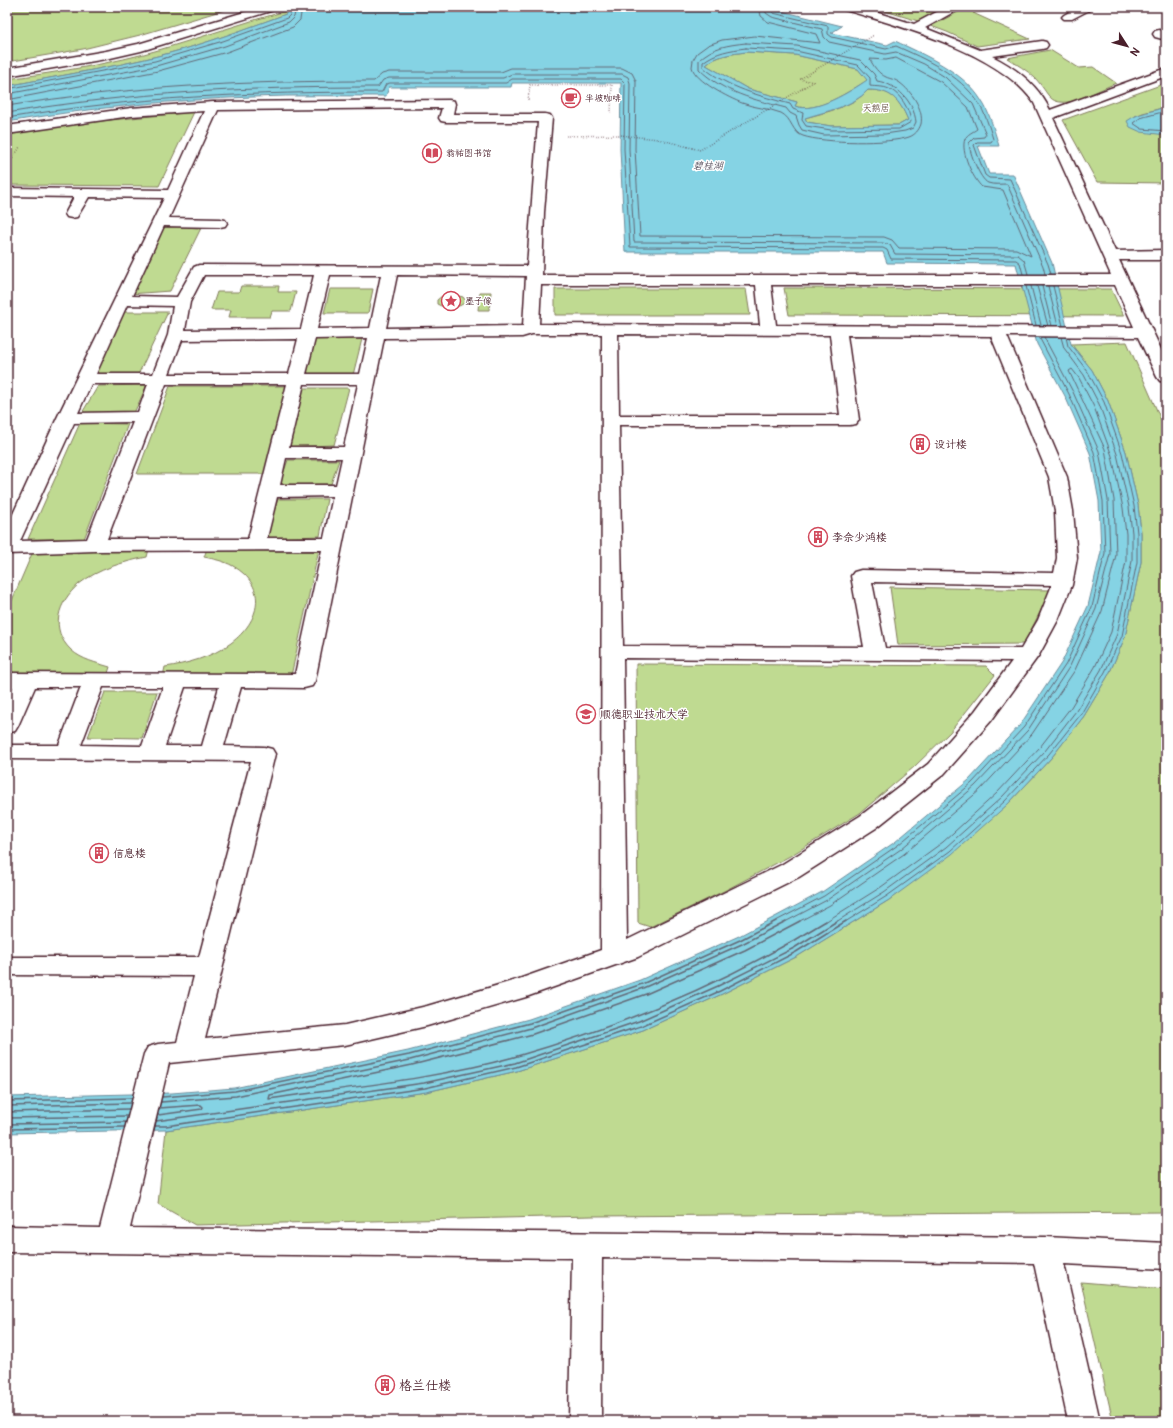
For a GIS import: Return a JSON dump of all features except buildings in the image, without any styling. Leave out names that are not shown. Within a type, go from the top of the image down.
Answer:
[{"type":"street","points":[[7,72],[113,54],[273,7]]},
{"type":"street","points":[[846,7],[916,28],[978,54],[1008,70],[1027,86],[1040,103],[1144,332],[1165,373]]},
{"type":"street","points":[[916,28],[955,7]]},
{"type":"street","points":[[1068,17],[1087,7]]},
{"type":"street","points":[[978,54],[1042,45]]},
{"type":"street","points":[[1046,116],[1166,72]]},
{"type":"street","points":[[7,130],[131,112],[213,106],[294,104],[449,104],[446,118],[545,118],[531,329]]},
{"type":"street","points":[[213,106],[160,222],[66,418],[7,548],[95,545],[333,544]]},
{"type":"street","points":[[7,192],[173,194]]},
{"type":"street","points":[[72,214],[84,193]]},
{"type":"street","points":[[160,222],[220,223]]},
{"type":"street","points":[[1109,256],[1166,255]]},
{"type":"street","points":[[95,545],[176,335],[182,302],[199,270],[390,271],[534,276],[763,280],[1120,280]]},
{"type":"street","points":[[256,544],[323,271]]},
{"type":"street","points":[[7,726],[17,680],[304,681],[390,271]]},
{"type":"street","points":[[763,280],[769,331]]},
{"type":"street","points":[[122,300],[182,302]]},
{"type":"street","points":[[176,335],[522,332],[531,329],[1144,332]]},
{"type":"street","points":[[610,330],[614,955]]},
{"type":"street","points":[[610,420],[850,420],[838,331]]},
{"type":"street","points":[[112,1241],[158,1054],[345,1035],[419,1018],[526,987],[629,950],[783,875],[868,822],[936,768],[983,716],[1028,655],[1048,620],[1063,579],[1067,558],[1064,511],[1058,478],[997,332]]},
{"type":"street","points":[[85,380],[367,379]]},
{"type":"street","points":[[66,418],[144,417]]},
{"type":"street","points":[[278,453],[352,452]]},
{"type":"street","points":[[269,491],[344,490]]},
{"type":"street","points":[[876,654],[861,576],[1063,579]]},
{"type":"street","points":[[612,652],[1028,655]]},
{"type":"street","points":[[67,753],[94,681]]},
{"type":"street","points":[[151,753],[176,681]]},
{"type":"street","points":[[211,753],[232,681]]},
{"type":"street","points":[[7,752],[264,754],[188,1052]]},
{"type":"street","points":[[7,966],[209,968]]},
{"type":"street","points":[[7,1239],[1046,1250],[1166,1256]]},
{"type":"street","points":[[585,1421],[588,1246]]},
{"type":"street","points":[[1046,1250],[1084,1421]]},
{"type":"path","points":[[7,10],[18,7]]},
{"type":"path","points":[[544,136],[620,136],[658,139],[700,150],[813,82],[800,79],[896,22]]},
{"type":"path","points":[[527,105],[530,85],[612,85],[611,113]]},
{"type":"path","points":[[1162,189],[1163,176],[1166,174]]},
{"type":"green space","points":[[7,7],[234,7],[140,35],[83,49],[7,62]]},
{"type":"green space","points":[[872,7],[944,7],[918,21]]},
{"type":"green space","points":[[968,7],[1001,7],[1005,9],[973,13],[1030,39],[977,46],[931,26]]},
{"type":"green space","points":[[286,11],[286,14],[250,27],[166,54],[7,86],[7,79],[124,59],[162,49]]},
{"type":"green space","points":[[1050,50],[1079,68],[1093,67],[1116,83],[1075,101],[1059,102],[1050,98],[1032,75],[1007,58]]},
{"type":"green space","points":[[746,52],[795,55],[858,69],[868,80],[833,100],[813,107],[804,108],[795,106],[797,102],[748,89],[706,65],[720,57]]},
{"type":"green space","points":[[1166,83],[1166,106],[1135,116],[1162,135],[1166,135],[1166,183],[1097,182],[1063,120]]},
{"type":"green space","name":"天鹅居","points":[[868,90],[876,90],[893,97],[901,106],[908,120],[899,125],[831,126],[807,122],[805,118],[847,105],[862,96]]},
{"type":"green space","points":[[194,112],[159,186],[7,185],[7,135],[79,123]]},
{"type":"green space","points":[[163,226],[201,228],[170,291],[129,294]]},
{"type":"green space","points":[[241,286],[279,286],[278,292],[296,292],[291,311],[272,311],[270,317],[229,317],[231,310],[211,310],[217,292],[239,292]]},
{"type":"green space","points":[[784,288],[1111,289],[1124,316],[789,315]]},
{"type":"green space","points":[[330,289],[373,289],[368,313],[324,313]]},
{"type":"green space","points":[[555,289],[746,289],[750,315],[555,315]]},
{"type":"green space","points":[[480,292],[491,292],[489,310],[478,310]]},
{"type":"green space","points":[[451,294],[463,297],[466,301],[460,306],[456,307],[444,307],[437,304],[437,300],[442,296]]},
{"type":"green space","points":[[124,312],[168,312],[137,377],[95,376]]},
{"type":"green space","points":[[315,339],[362,339],[353,375],[306,376]]},
{"type":"green space","points":[[1127,342],[1166,431],[1166,1212],[592,1216],[195,1225],[158,1204],[166,1130],[426,1092],[517,1071],[643,1030],[722,994],[798,956],[889,900],[1008,804],[1052,757],[1084,716],[1109,674],[1125,637],[1141,562],[1141,533],[1138,505],[1126,452],[1108,401],[1092,370],[1071,344]]},
{"type":"green space","points":[[147,385],[134,413],[82,413],[98,386]]},
{"type":"green space","points":[[170,386],[288,386],[264,474],[137,474]]},
{"type":"green space","points":[[301,388],[349,388],[334,445],[284,447]]},
{"type":"green space","points":[[80,423],[128,424],[84,539],[28,539]]},
{"type":"green space","points":[[288,460],[339,460],[331,484],[279,485]]},
{"type":"green space","points":[[278,499],[327,499],[320,536],[265,538]]},
{"type":"green space","points":[[34,549],[149,549],[147,557],[111,567],[86,579],[72,591],[61,607],[58,625],[64,642],[71,650],[80,656],[90,661],[110,667],[107,676],[7,676],[7,612]]},
{"type":"green space","points":[[207,549],[319,549],[291,676],[163,676],[165,667],[199,659],[224,648],[241,634],[249,625],[254,615],[256,594],[252,584],[244,574],[233,566],[223,561],[204,557]]},
{"type":"green space","points":[[890,587],[1051,590],[1024,644],[898,645]]},
{"type":"green space","points":[[636,664],[986,666],[995,675],[950,732],[914,767],[860,813],[790,856],[726,890],[650,927],[638,923]]},
{"type":"green space","points":[[105,692],[157,692],[142,738],[88,737]]},
{"type":"green space","points":[[1081,1282],[1166,1289],[1166,1421],[1113,1421]]},
{"type":"water","name":"碧桂湖","points":[[287,7],[765,7],[842,26],[831,33],[887,45],[895,41],[930,58],[954,72],[974,90],[987,110],[999,146],[978,146],[989,174],[1013,174],[1052,263],[1071,344],[1092,370],[1108,401],[1126,452],[1138,505],[1141,533],[1141,562],[1125,637],[1109,674],[1084,716],[1052,757],[1008,804],[952,854],[889,900],[798,956],[722,994],[643,1030],[517,1071],[426,1092],[166,1130],[7,1133],[7,1097],[172,1093],[234,1088],[408,1051],[529,1019],[640,980],[739,936],[822,892],[895,842],[969,780],[1020,725],[1062,662],[1088,606],[1101,552],[1099,501],[1090,453],[1065,396],[1037,344],[1016,264],[887,263],[883,252],[625,252],[620,149],[621,83],[512,83],[511,87],[389,87],[386,96],[286,96],[191,100],[130,105],[7,122],[7,86],[166,54],[213,40],[286,14]],"holes":[[[746,52],[795,55],[858,69],[867,80],[852,90],[832,100],[812,107],[803,108],[795,106],[797,102],[748,89],[706,65],[719,57]],[[868,90],[876,90],[893,97],[901,106],[908,120],[899,125],[831,126],[807,122],[805,118],[830,111],[855,101]]]},
{"type":"water","points":[[1166,106],[1166,135],[1141,132],[1130,127],[1127,121],[1137,115]]},
{"type":"place","name":"半坡咖啡","points":[[571,98]]},
{"type":"place","name":"翁祐图书馆","points":[[432,153]]},
{"type":"place","name":"墨子像","points":[[451,301]]},
{"type":"place","name":"设计楼","points":[[920,444]]},
{"type":"place","name":"李佘少鸿楼","points":[[818,537]]},
{"type":"place","name":"顺德职业技术大学","points":[[586,714]]},
{"type":"place","name":"信息楼","points":[[99,853]]},
{"type":"place","name":"格兰仕楼","points":[[385,1385]]}]
